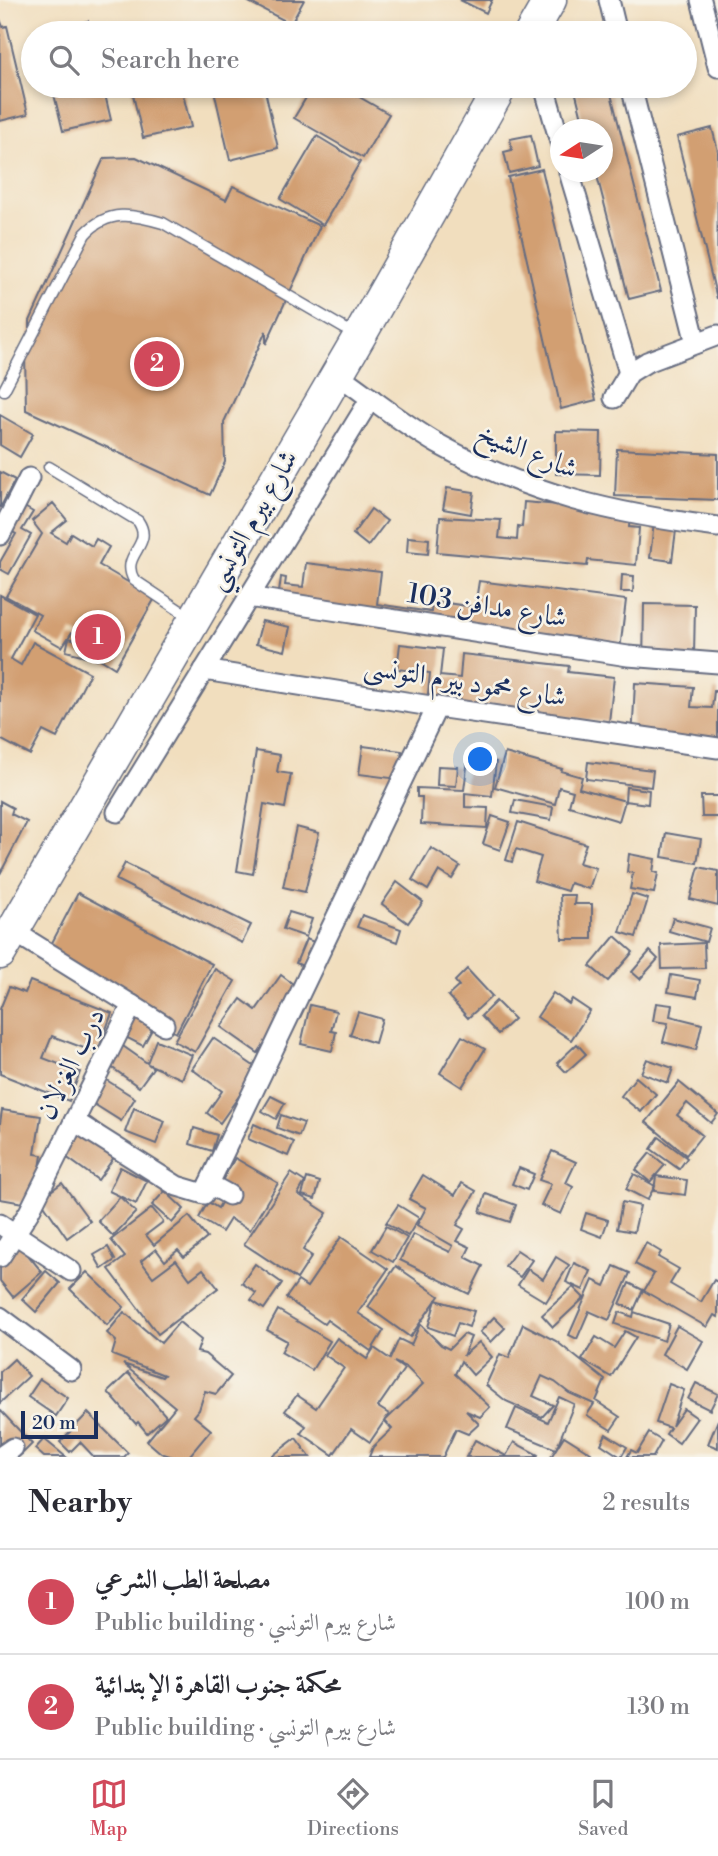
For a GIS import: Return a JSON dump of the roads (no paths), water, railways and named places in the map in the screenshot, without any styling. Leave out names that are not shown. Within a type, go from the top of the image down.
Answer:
[{"type":"main road","points":[[538,21],[550,0]]},
{"type":"main road","name":"شارع بيرم التونسي","points":[[8,929],[194,620],[494,98]]},
{"type":"street","points":[[609,0],[614,21]]},
{"type":"street","points":[[701,0],[718,67]]},
{"type":"street","points":[[548,98],[554,119]]},
{"type":"street","points":[[634,98],[696,343]]},
{"type":"street","points":[[572,182],[629,373]]},
{"type":"street","points":[[614,398],[629,373],[647,362],[718,335]]},
{"type":"street","name":"شارع الشيخ","points":[[337,374],[437,443],[507,478],[581,503],[718,527]]},
{"type":"street","points":[[117,812],[371,398]]},
{"type":"street","points":[[2,532],[29,478]]},
{"type":"street","name":"شارع مدافن 103","points":[[248,597],[628,656],[718,663]]},
{"type":"street","name":"شارع محمود بيرم التونسى","points":[[204,670],[718,748]]},
{"type":"street","points":[[74,1121],[177,1185],[204,1194],[437,707]]},
{"type":"street","points":[[8,929],[164,1026]]},
{"type":"street","name":"درب الغزلان","points":[[0,1257],[8,1229],[29,1212],[132,1005]]},
{"type":"street","points":[[209,1184],[229,1195]]},
{"type":"street","points":[[8,1229],[71,1271]]},
{"type":"street","points":[[0,1317],[71,1370]]},
{"type":"lane","points":[[4,390],[85,234],[94,224],[107,217],[142,217],[163,223],[359,337]]},
{"type":"lane","points":[[49,467],[138,521],[144,531],[144,538],[131,560],[130,574],[134,580],[194,620]]},
{"type":"place","name":"محكمة جنوب القاهرة الإبتدائية","points":[[157,364]]},
{"type":"place","name":"مصلحة الطب الشرعي","points":[[98,637]]}]
